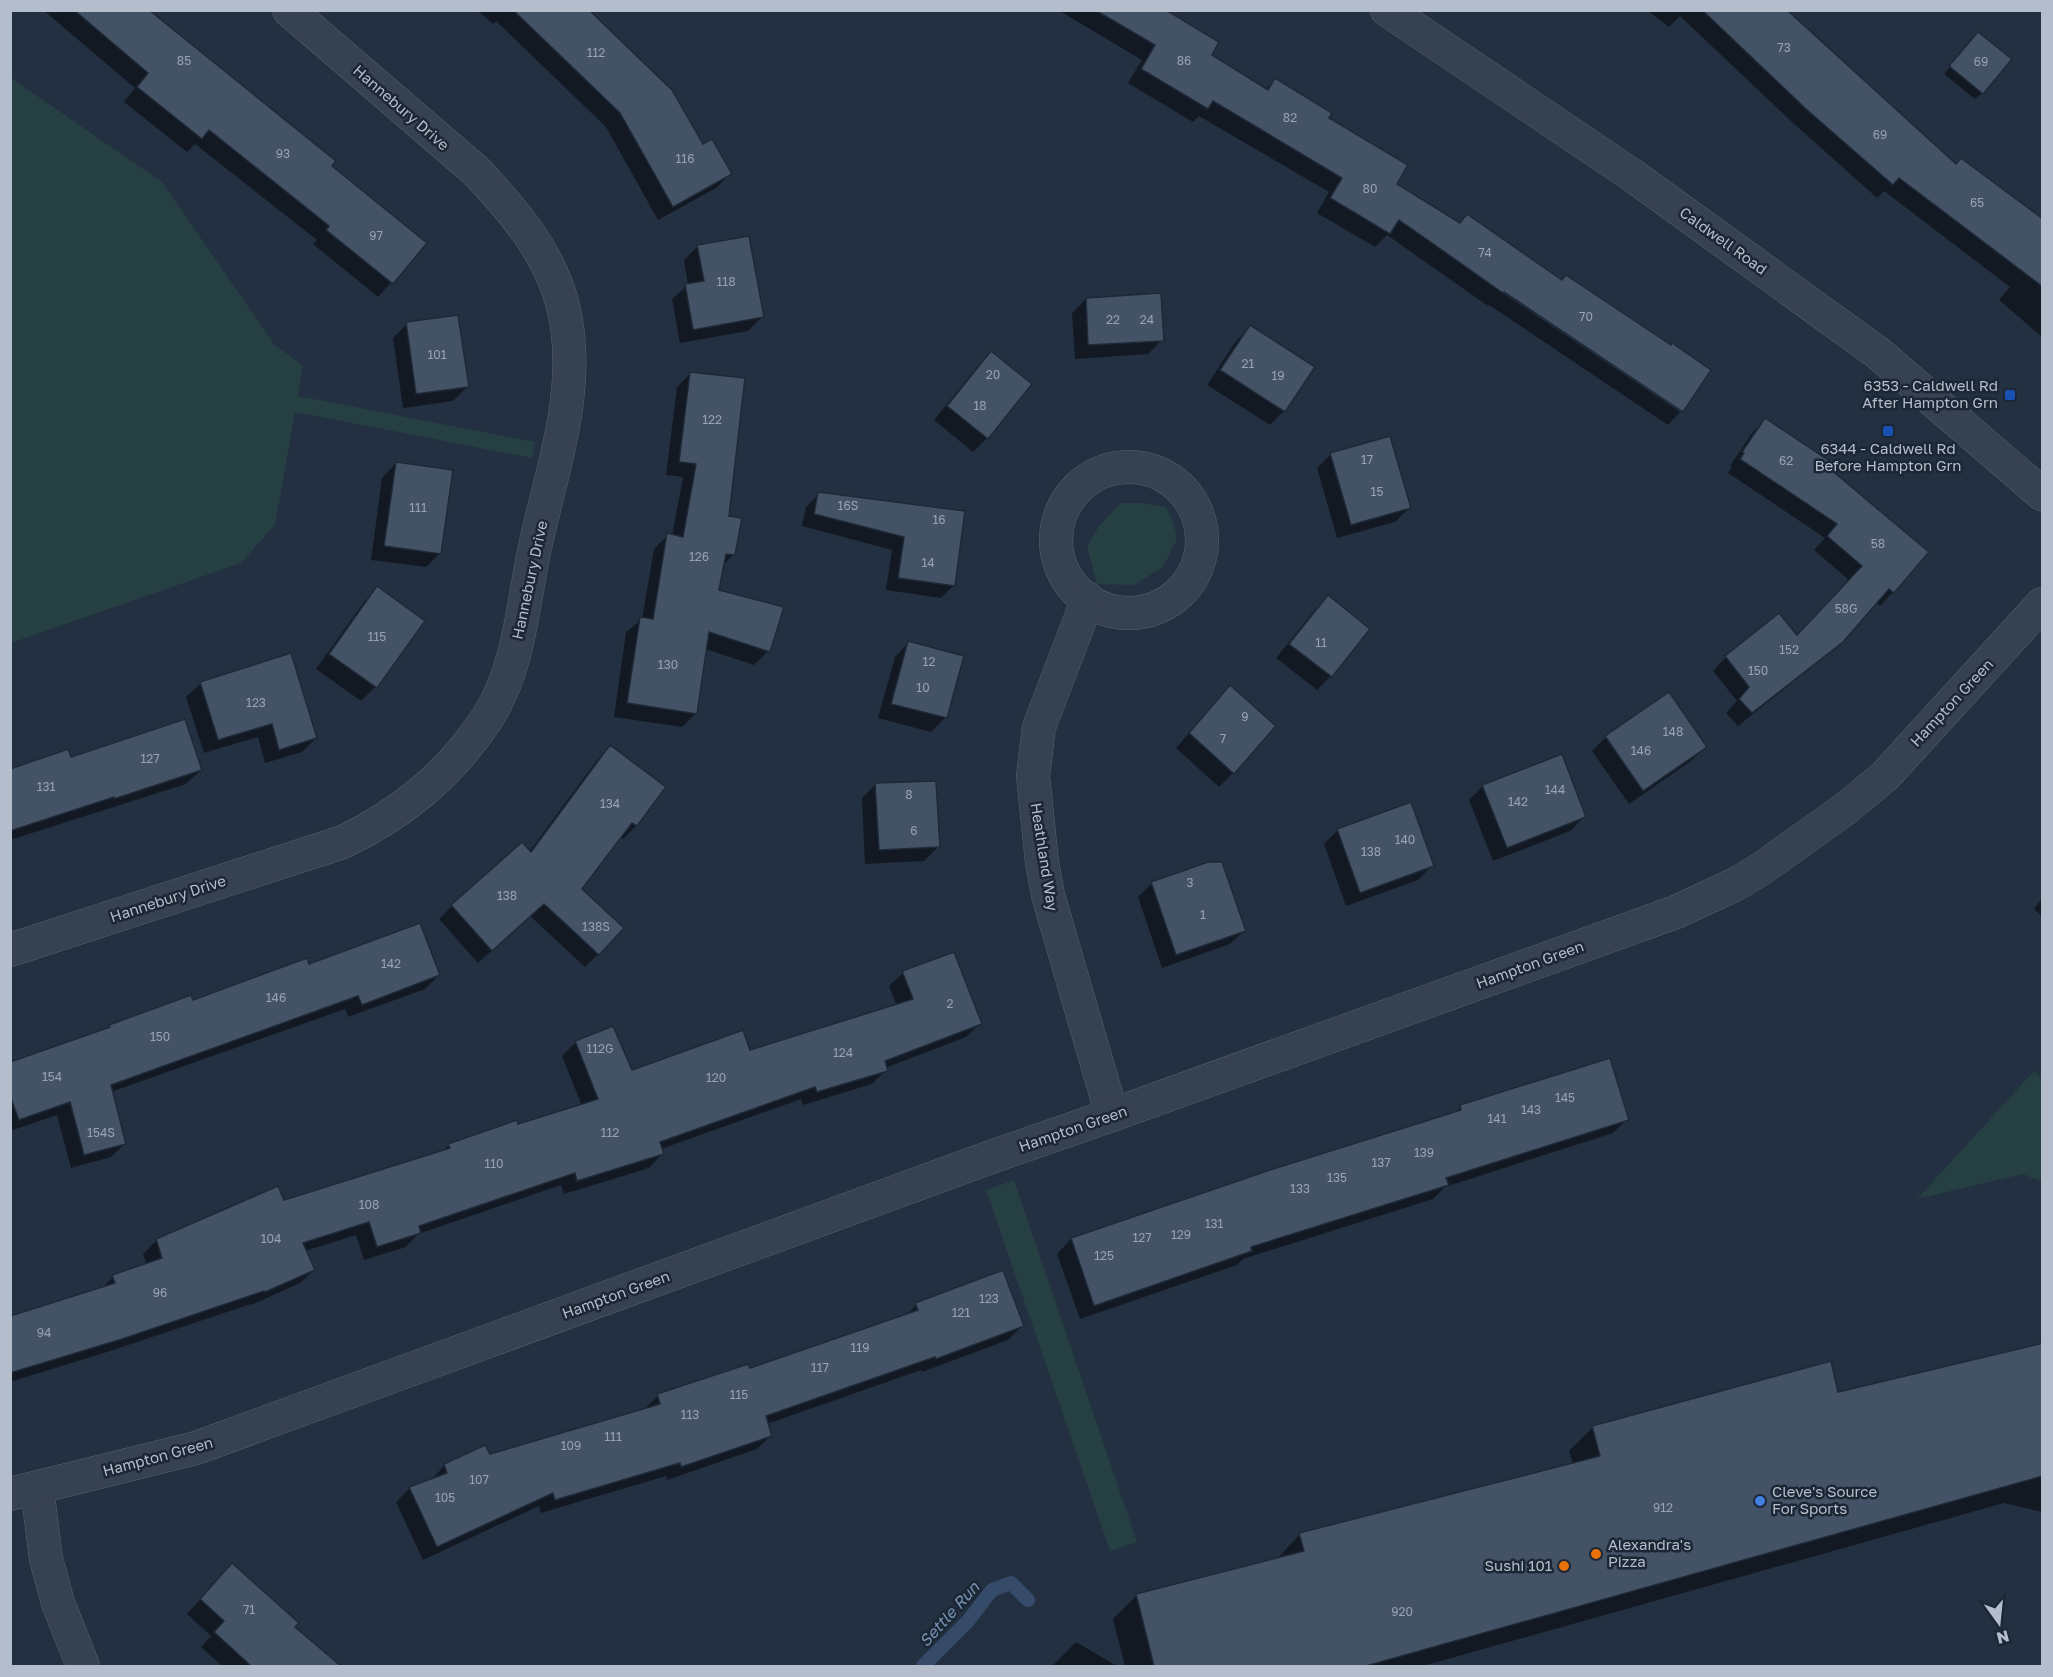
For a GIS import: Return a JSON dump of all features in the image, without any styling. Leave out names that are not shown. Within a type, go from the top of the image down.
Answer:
[{"type":"street","name":"Hannebury Drive","points":[[10,950],[332,846],[374,827],[417,797],[443,774],[466,747],[495,704],[513,666],[535,546],[558,456],[569,381],[569,338],[557,283],[526,229],[476,171],[289,10]]},
{"type":"street","name":"Caldwell Road","points":[[1387,10],[1632,175],[1878,352],[2043,494]]},
{"type":"street","points":[[1114,468],[1140,468],[1156,472],[1171,480],[1183,490],[1192,504],[1201,527],[1201,551],[1190,582],[1165,604],[1134,613],[1101,608],[1088,599],[1068,582],[1057,558],[1055,546],[1057,526],[1063,507],[1070,495],[1089,478],[1114,468]]},
{"type":"street","name":"Heathland Way","points":[[1088,599],[1039,727],[1033,776],[1042,862],[1048,895],[1112,1116]]},
{"type":"street","name":"Hampton Green","points":[[24,1491],[196,1449],[980,1161],[1112,1116],[1676,912],[1736,884],[1807,837],[1885,776],[2043,604]]},
{"type":"street","points":[[24,1491],[58,1602],[83,1666]]},
{"type":"green space","points":[[11,78],[162,182],[274,344],[303,366],[298,396],[535,442],[532,458],[295,412],[275,525],[241,563],[11,643]]},
{"type":"green space","points":[[1121,503],[1142,503],[1166,507],[1177,539],[1163,567],[1134,585],[1097,584],[1087,547],[1099,526]]},
{"type":"green space","points":[[2034,1071],[2042,1079],[2042,1182],[2023,1174],[1917,1199]]},
{"type":"green space","points":[[1014,1180],[1137,1542],[1110,1551],[986,1190]]},
{"type":"building","points":[[74,10],[149,10],[336,161],[332,166],[427,243],[393,284],[326,230],[329,226],[209,130],[202,139],[137,87],[148,73]]},
{"type":"building","points":[[513,10],[589,10],[672,90],[703,144],[712,139],[732,174],[673,207],[620,113]]},
{"type":"building","points":[[1095,10],[1166,10],[1219,42],[1212,55],[1268,90],[1275,78],[1332,113],[1329,118],[1408,165],[1397,184],[1460,223],[1467,214],[1562,280],[1566,275],[1711,370],[1683,412],[1503,293],[1399,220],[1390,234],[1330,198],[1342,178],[1213,101],[1208,109],[1141,69],[1155,45]]},
{"type":"building","points":[[1702,10],[1787,10],[1956,164],[1961,158],[2043,219],[2043,287],[1899,178],[1893,185],[1806,109]]},
{"type":"building","points":[[1978,32],[2012,59],[1983,94],[1949,66]]},
{"type":"building","points":[[749,236],[764,317],[693,330],[685,284],[704,281],[697,245]]},
{"type":"building","points":[[1161,293],[1164,341],[1088,345],[1086,298]]},
{"type":"building","points":[[458,315],[469,387],[416,394],[406,322]]},
{"type":"building","points":[[1250,325],[1315,367],[1285,412],[1220,370]]},
{"type":"building","points":[[991,351],[1032,384],[988,439],[947,406]]},
{"type":"building","points":[[690,372],[745,378],[729,516],[742,518],[735,555],[726,554],[719,590],[784,607],[770,652],[709,632],[697,714],[627,703],[640,617],[653,619],[667,533],[683,537],[696,464],[679,462]]},
{"type":"building","points":[[1765,418],[1834,464],[1830,469],[1929,552],[1894,593],[1889,589],[1843,642],[1752,713],[1739,699],[1749,687],[1725,656],[1779,613],[1797,635],[1862,566],[1827,536],[1837,524],[1740,459],[1744,453],[1742,452]]},
{"type":"building","points":[[1390,436],[1411,508],[1351,525],[1330,453]]},
{"type":"building","points":[[396,462],[453,470],[441,554],[384,546]]},
{"type":"building","points":[[818,492],[965,511],[955,586],[898,578],[904,537],[814,514]]},
{"type":"building","points":[[377,586],[425,621],[377,688],[329,654]]},
{"type":"building","points":[[1328,595],[1370,629],[1332,677],[1289,644]]},
{"type":"building","points":[[908,641],[964,656],[947,718],[891,704]]},
{"type":"building","points":[[291,653],[317,738],[279,750],[272,724],[218,740],[200,682]]},
{"type":"building","points":[[1230,685],[1276,726],[1234,774],[1189,733]]},
{"type":"building","points":[[1669,692],[1707,747],[1643,791],[1605,736]]},
{"type":"building","points":[[185,719],[202,770],[10,831],[10,769],[68,749],[71,757]]},
{"type":"building","points":[[610,745],[666,787],[637,826],[632,823],[582,889],[624,928],[599,955],[544,904],[492,951],[451,905],[522,842],[531,852]]},
{"type":"building","points":[[1562,754],[1586,817],[1507,848],[1482,785]]},
{"type":"building","points":[[936,781],[940,847],[879,850],[875,783]]},
{"type":"building","points":[[1411,802],[1434,866],[1360,893],[1337,829]]},
{"type":"building","points":[[1208,862],[1222,862],[1246,931],[1176,955],[1151,882]]},
{"type":"building","points":[[420,923],[440,975],[362,1005],[358,996],[111,1085],[126,1144],[84,1155],[70,1102],[19,1120],[10,1096],[10,1062],[110,1027],[109,1025],[191,995],[193,1000],[307,958],[309,964]]},
{"type":"building","points":[[954,952],[982,1024],[885,1061],[888,1071],[817,1092],[815,1087],[660,1142],[664,1154],[577,1181],[575,1173],[419,1226],[421,1233],[377,1247],[369,1222],[303,1243],[315,1270],[265,1292],[10,1373],[10,1316],[115,1283],[112,1275],[162,1258],[156,1239],[278,1186],[284,1200],[450,1148],[448,1144],[517,1120],[518,1124],[598,1099],[575,1041],[613,1026],[632,1070],[743,1030],[750,1050],[913,999],[902,971]]},
{"type":"building","points":[[1610,1058],[1629,1120],[1446,1178],[1449,1185],[1251,1247],[1252,1251],[1094,1306],[1071,1238],[1270,1170],[1461,1110],[1460,1105]]},
{"type":"building","points":[[1003,1270],[1024,1326],[936,1359],[935,1357],[766,1416],[772,1436],[681,1467],[680,1463],[555,1500],[553,1493],[437,1547],[409,1487],[447,1473],[444,1464],[485,1445],[490,1454],[660,1404],[657,1394],[748,1364],[750,1368],[918,1310],[915,1303]]},
{"type":"building","points":[[2043,1343],[2043,1476],[1366,1666],[1154,1666],[1136,1594],[1304,1551],[1299,1533],[1600,1456],[1592,1426],[1831,1361],[1838,1392]]},
{"type":"building","points":[[232,1563],[299,1623],[295,1627],[341,1666],[251,1666],[214,1632],[224,1621],[200,1599]]},
{"type":"waterway","name":"Settle Run","points":[[923,1666],[968,1621],[992,1590],[1011,1583],[1028,1600]]},
{"type":"place","name":"6353 - Caldwell Rd After Hampton Grn","points":[[2010,395]]},
{"type":"place","name":"6344 - Caldwell Rd Before Hampton Grn","points":[[1888,431]]},
{"type":"place","name":"Cleve's Source For Sports","points":[[1760,1501]]},
{"type":"place","name":"Alexandra's Pizza","points":[[1596,1554]]},
{"type":"place","name":"Sushi 101","points":[[1564,1566]]}]
